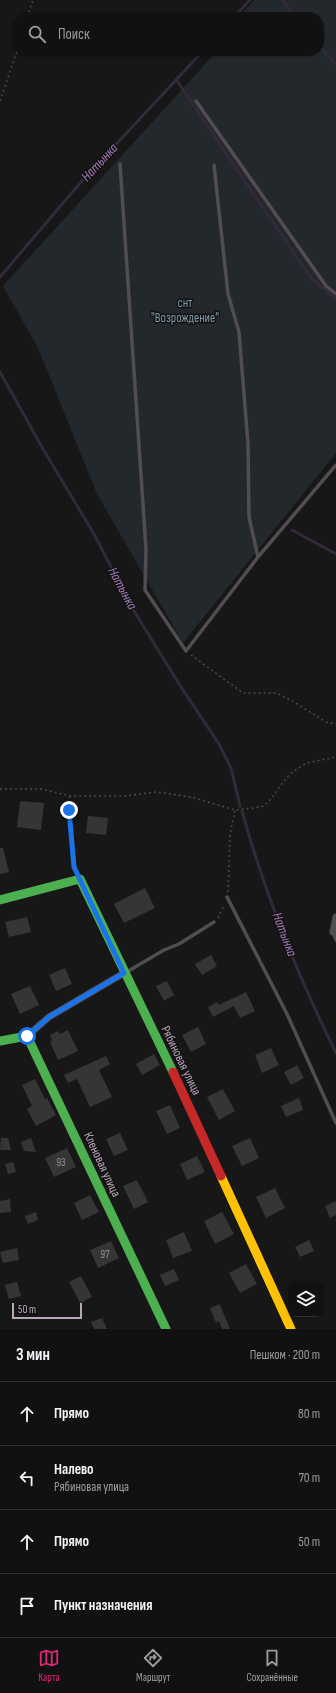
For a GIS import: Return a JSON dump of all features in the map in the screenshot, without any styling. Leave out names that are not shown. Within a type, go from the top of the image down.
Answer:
[{"type":"street","points":[[0,900],[80,879]]},
{"type":"street","name":"Рябиновая улица","points":[[80,879],[124,973],[171,1067],[291,1329]]},
{"type":"street","points":[[333,932],[336,917]]},
{"type":"street","points":[[0,1042],[27,1036],[49,1017],[124,973]]},
{"type":"street","name":"Кленовая улица","points":[[27,1036],[166,1329]]},
{"type":"lane","points":[[196,101],[326,286],[336,294]]},
{"type":"lane","points":[[120,164],[146,549],[145,590],[186,651],[258,557],[336,465]]},
{"type":"lane","points":[[214,165],[228,294],[239,332],[248,444],[250,517],[258,557]]},
{"type":"lane","points":[[227,897],[287,1014],[336,1123]]},
{"type":"lane","points":[[124,973],[138,964],[179,944],[214,922]]},
{"type":"lane","points":[[333,932],[336,940]]},
{"type":"path","points":[[29,12],[33,0]]},
{"type":"path","points":[[0,101],[15,56]]},
{"type":"path","points":[[186,651],[243,693],[276,693],[291,700],[326,722],[336,724]]},
{"type":"path","points":[[0,789],[42,789],[70,796],[125,796],[156,792],[191,797],[235,810],[264,806],[272,799],[286,778],[294,770],[306,763],[336,756]]},
{"type":"path","points":[[70,796],[69,826],[74,867],[80,879]]},
{"type":"path","points":[[214,922],[221,913],[227,897],[230,835],[235,810]]},
{"type":"green space","name":"снт \"Возрождение\"","points":[[254,0],[336,0],[336,453],[183,643],[97,494],[38,348],[3,286],[212,56],[324,56],[324,12],[243,12]]},
{"type":"building","points":[[20,801],[44,803],[41,830],[17,827]]},
{"type":"building","points":[[88,816],[108,818],[106,835],[86,833]]},
{"type":"building","points":[[0,848],[3,848],[9,872],[0,874]]},
{"type":"building","points":[[145,888],[155,908],[124,923],[114,904]]},
{"type":"building","points":[[27,917],[31,932],[9,937],[5,922]]},
{"type":"building","points":[[211,955],[217,966],[202,975],[195,964]]},
{"type":"building","points":[[65,968],[72,984],[56,991],[49,975]]},
{"type":"building","points":[[167,981],[174,995],[164,1001],[156,986]]},
{"type":"building","points":[[30,986],[39,1005],[20,1014],[11,994]]},
{"type":"building","points":[[246,992],[255,1011],[240,1018],[234,1006],[213,1017],[208,1007],[217,1002],[219,1005]]},
{"type":"building","points":[[198,1027],[206,1044],[191,1052],[182,1035]]},
{"type":"building","points":[[68,1030],[78,1051],[58,1060],[50,1042],[52,1040],[50,1035],[58,1031],[60,1034]]},
{"type":"building","points":[[271,1048],[279,1065],[262,1073],[255,1055]]},
{"type":"building","points":[[154,1054],[160,1065],[142,1075],[136,1064]]},
{"type":"building","points":[[106,1056],[110,1064],[99,1070],[112,1097],[90,1107],[77,1079],[68,1083],[64,1075]]},
{"type":"building","points":[[297,1065],[304,1078],[291,1085],[284,1072]]},
{"type":"building","points":[[35,1079],[45,1099],[47,1098],[56,1115],[36,1126],[27,1109],[32,1106],[22,1085]]},
{"type":"building","points":[[223,1089],[235,1111],[219,1120],[207,1097]]},
{"type":"building","points":[[299,1098],[303,1110],[286,1117],[281,1106]]},
{"type":"building","points":[[170,1105],[180,1128],[167,1134],[156,1111]]},
{"type":"building","points":[[120,1133],[128,1150],[114,1156],[106,1139]]},
{"type":"building","points":[[1,1138],[8,1138],[11,1150],[0,1150]]},
{"type":"building","points":[[31,1138],[36,1152],[24,1151],[21,1142]]},
{"type":"building","points":[[250,1138],[259,1158],[242,1166],[232,1146]]},
{"type":"building","points":[[67,1148],[76,1167],[54,1177],[45,1158]]},
{"type":"building","points":[[197,1156],[205,1172],[187,1180],[180,1164]]},
{"type":"building","points":[[13,1162],[16,1172],[8,1174],[5,1164]]},
{"type":"building","points":[[137,1180],[148,1202],[134,1209],[123,1186]]},
{"type":"building","points":[[275,1188],[285,1208],[266,1218],[256,1197]]},
{"type":"building","points":[[90,1195],[99,1212],[82,1220],[74,1203]]},
{"type":"building","points":[[10,1199],[11,1212],[0,1213],[0,1201]]},
{"type":"building","points":[[336,1201],[336,1215],[330,1218],[325,1206]]},
{"type":"building","points":[[36,1212],[38,1220],[28,1224],[25,1216]]},
{"type":"building","points":[[222,1212],[234,1234],[215,1244],[204,1221]]},
{"type":"building","points":[[184,1232],[192,1251],[173,1258],[166,1240]]},
{"type":"building","points":[[309,1240],[314,1251],[300,1257],[295,1247]]},
{"type":"building","points":[[111,1241],[119,1258],[98,1268],[90,1250]]},
{"type":"building","points":[[17,1248],[19,1260],[3,1263],[0,1252]]},
{"type":"building","points":[[246,1264],[257,1284],[240,1293],[229,1273]]},
{"type":"building","points":[[174,1269],[179,1280],[165,1286],[160,1275]]},
{"type":"building","points":[[81,1276],[92,1297],[80,1303],[69,1282]]},
{"type":"building","points":[[17,1282],[21,1296],[9,1299],[5,1285]]},
{"type":"building","points":[[220,1304],[230,1329],[222,1329],[219,1321],[216,1323],[210,1308]]},
{"type":"building","points":[[102,1318],[107,1329],[94,1329],[91,1322]]},
{"type":"waterway","name":"Натынка","points":[[239,12],[250,0]]},
{"type":"waterway","points":[[282,0],[292,12]]},
{"type":"waterway","points":[[324,51],[336,65]]},
{"type":"waterway","name":"Натынка","points":[[0,277],[81,182],[198,56]]},
{"type":"waterway","points":[[176,79],[312,279],[336,299]]},
{"type":"waterway","name":"Натынка","points":[[0,372],[43,449],[94,534],[134,611],[181,687],[219,744],[231,768],[240,806]]},
{"type":"waterway","points":[[292,530],[336,554]]},
{"type":"waterway","name":"Натынка","points":[[242,811],[261,873],[283,934],[336,1053]]},
{"type":"traffic: fast","points":[[0,900],[80,879],[173,1072]]},
{"type":"traffic: fast","points":[[0,1041],[27,1036],[166,1329]]},
{"type":"traffic: slow","points":[[221,1176],[291,1329]]},
{"type":"traffic: jam","points":[[173,1072],[221,1176]]},
{"type":"route","points":[[27,1036],[49,1017],[124,973],[74,867],[69,826],[69,810]]}]
